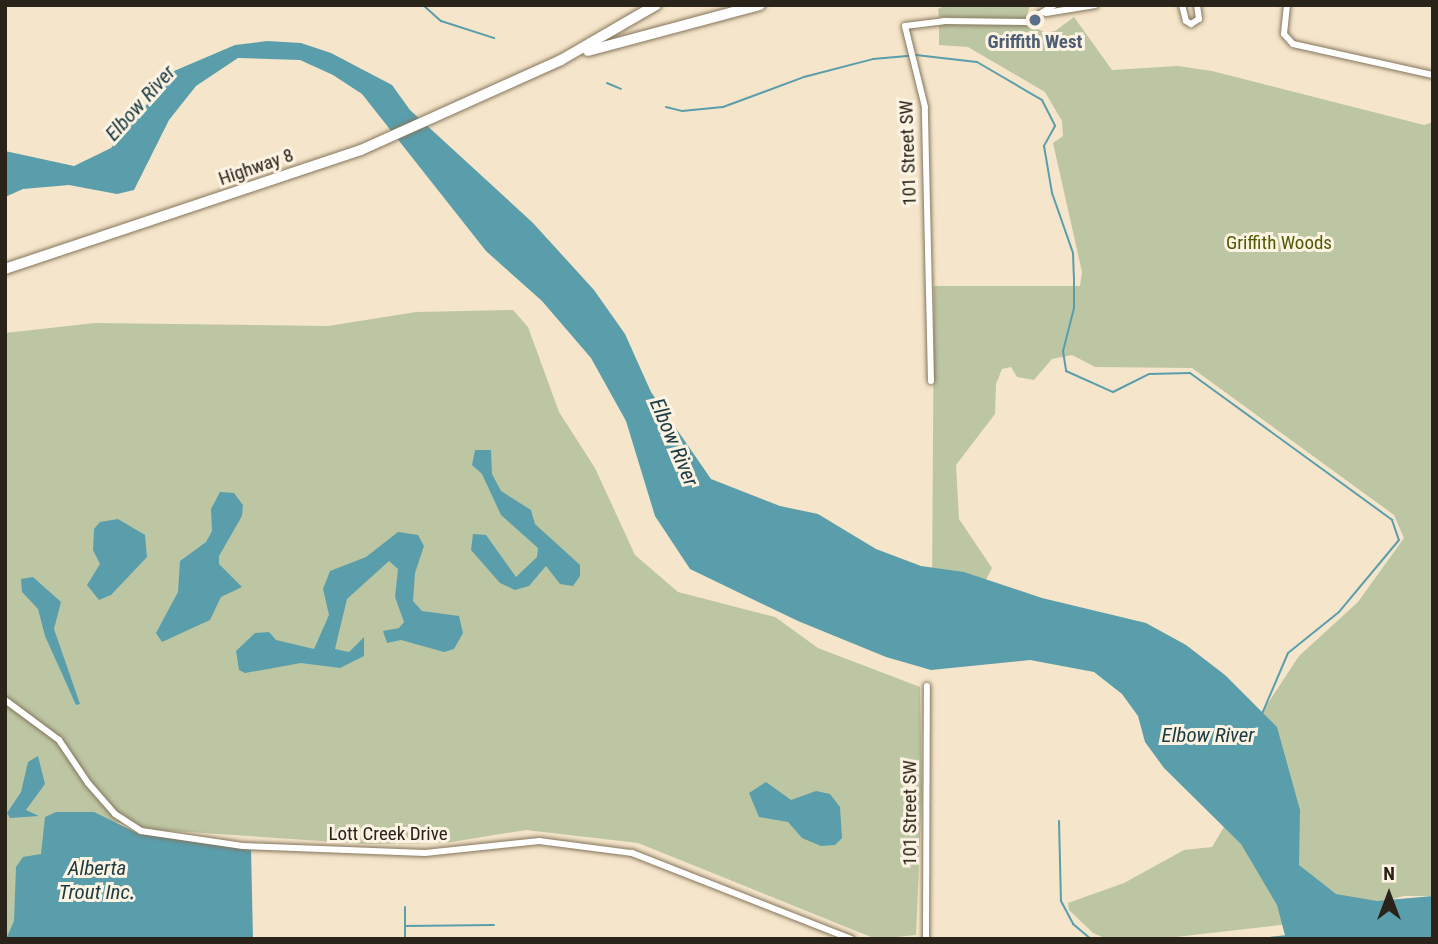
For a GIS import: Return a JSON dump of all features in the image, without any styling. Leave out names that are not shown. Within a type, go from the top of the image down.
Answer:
[{"type":"main road","name":"Highway 8","points":[[512,84],[656,5]]},
{"type":"main road","name":"Highway 8","points":[[5,269],[361,150],[611,43],[760,5]]},
{"type":"street","points":[[1044,13],[1054,5]]},
{"type":"street","points":[[1044,13],[1096,5]]},
{"type":"street","points":[[1182,5],[1191,24],[1199,19],[1197,5]]},
{"type":"street","points":[[1287,5],[1284,34],[1293,44],[1433,75]]},
{"type":"street","name":"101 Street SW","points":[[931,381],[925,107],[910,60],[905,26],[944,21],[1027,22],[1044,13]]},
{"type":"street","name":"101 Street SW","points":[[926,687],[926,939]]},
{"type":"street","name":"Lott Creek Drive","points":[[5,700],[60,740],[88,783],[115,814],[141,831],[243,846],[425,853],[539,841],[632,853],[852,939]]},
{"type":"green space","points":[[946,5],[1030,5],[1026,19],[939,17],[938,9]]},
{"type":"green space","name":"Griffith Woods","points":[[1074,17],[1112,70],[1178,66],[1212,71],[1424,125],[1433,122],[1433,896],[1404,896],[1298,923],[1158,939],[1107,939],[1093,933],[1069,910],[1068,903],[1124,883],[1184,850],[1212,847],[1230,817],[1241,744],[1299,656],[1358,602],[1404,538],[1394,515],[1192,368],[1095,367],[1072,355],[1052,359],[1034,380],[1017,377],[1011,367],[1002,369],[996,384],[995,414],[956,465],[959,519],[992,568],[982,587],[932,592],[934,286],[1080,286],[1082,272],[1053,143],[1063,136],[1062,121],[1045,92],[968,47],[939,45],[939,24],[1032,25],[1045,33],[1055,31]]},
{"type":"green space","points":[[513,310],[528,327],[559,412],[595,468],[635,555],[678,592],[775,617],[818,648],[920,687],[922,791],[916,935],[876,939],[638,843],[526,830],[445,843],[367,844],[159,830],[56,812],[15,939],[5,939],[5,333],[95,323],[328,326],[416,312]]},
{"type":"water","name":"Elbow River","points":[[267,41],[301,43],[331,53],[392,85],[410,110],[533,223],[594,290],[625,334],[651,392],[711,479],[780,506],[818,514],[876,549],[921,566],[964,572],[1042,598],[1146,623],[1186,645],[1225,675],[1277,727],[1300,810],[1299,865],[1336,894],[1377,901],[1433,896],[1433,939],[1286,939],[1277,905],[1241,844],[1164,768],[1145,742],[1138,716],[1122,694],[1094,672],[1030,660],[931,670],[886,657],[798,621],[690,569],[655,516],[626,421],[591,358],[542,301],[486,251],[362,94],[333,75],[300,60],[238,58],[196,86],[169,120],[134,190],[117,194],[69,185],[23,189],[5,197],[5,151],[74,166],[111,148],[174,71],[235,45]]},
{"type":"water","points":[[475,450],[491,450],[492,474],[501,491],[531,510],[535,524],[580,565],[580,576],[573,586],[560,584],[546,566],[529,586],[515,590],[500,583],[471,550],[473,534],[486,535],[516,577],[537,557],[538,548],[501,515],[482,474],[472,465]]},
{"type":"water","points":[[220,492],[234,493],[243,505],[242,516],[219,556],[219,564],[242,587],[221,597],[210,620],[162,642],[156,633],[178,592],[180,561],[206,542],[212,531],[211,509]]},
{"type":"water","points":[[118,519],[145,535],[147,557],[111,595],[99,600],[87,585],[100,564],[93,550],[94,529],[100,522]]},
{"type":"water","points":[[398,532],[418,535],[424,546],[415,573],[413,601],[422,611],[459,616],[463,633],[454,649],[444,652],[401,640],[387,643],[383,631],[399,628],[404,622],[395,597],[398,569],[389,561],[347,599],[335,649],[349,652],[364,637],[364,656],[340,668],[301,663],[245,673],[239,670],[236,651],[255,633],[269,632],[276,640],[314,649],[329,615],[323,589],[330,571],[366,557]]},
{"type":"water","points":[[33,577],[61,602],[54,629],[80,704],[76,705],[45,636],[38,609],[22,592],[21,579]]},
{"type":"water","points":[[38,756],[45,784],[26,810],[39,816],[10,818],[7,813],[21,792],[28,762]]},
{"type":"water","points":[[766,782],[791,800],[816,791],[830,794],[840,807],[842,838],[835,845],[821,846],[802,838],[788,822],[759,817],[749,793]]},
{"type":"water","name":"Alberta Trout Inc.","points":[[56,812],[94,812],[139,834],[251,850],[253,939],[6,939],[14,921],[16,867],[23,857],[41,854],[45,817]]},
{"type":"waterway","points":[[423,5],[441,21],[494,38]]},
{"type":"waterway","points":[[916,55],[977,62],[1042,100],[1055,126],[1044,146],[1052,193],[1073,253],[1074,308],[1063,351],[1066,371],[1113,392],[1149,374],[1190,373],[1392,520],[1399,540],[1339,612],[1288,653],[1262,714]]},
{"type":"waterway","points":[[666,107],[682,111],[723,107],[804,77],[873,59],[910,56]]},
{"type":"waterway","points":[[607,83],[621,89]]},
{"type":"waterway","points":[[1059,821],[1061,901],[1073,924],[1091,939]]},
{"type":"waterway","points":[[405,907],[405,939]]},
{"type":"waterway","points":[[405,926],[494,925]]},
{"type":"waterway","points":[[1259,939],[1286,936]]},
{"type":"waterway","points":[[333,939],[347,939]]},
{"type":"place","name":"Griffith West","points":[[1035,20]]}]
